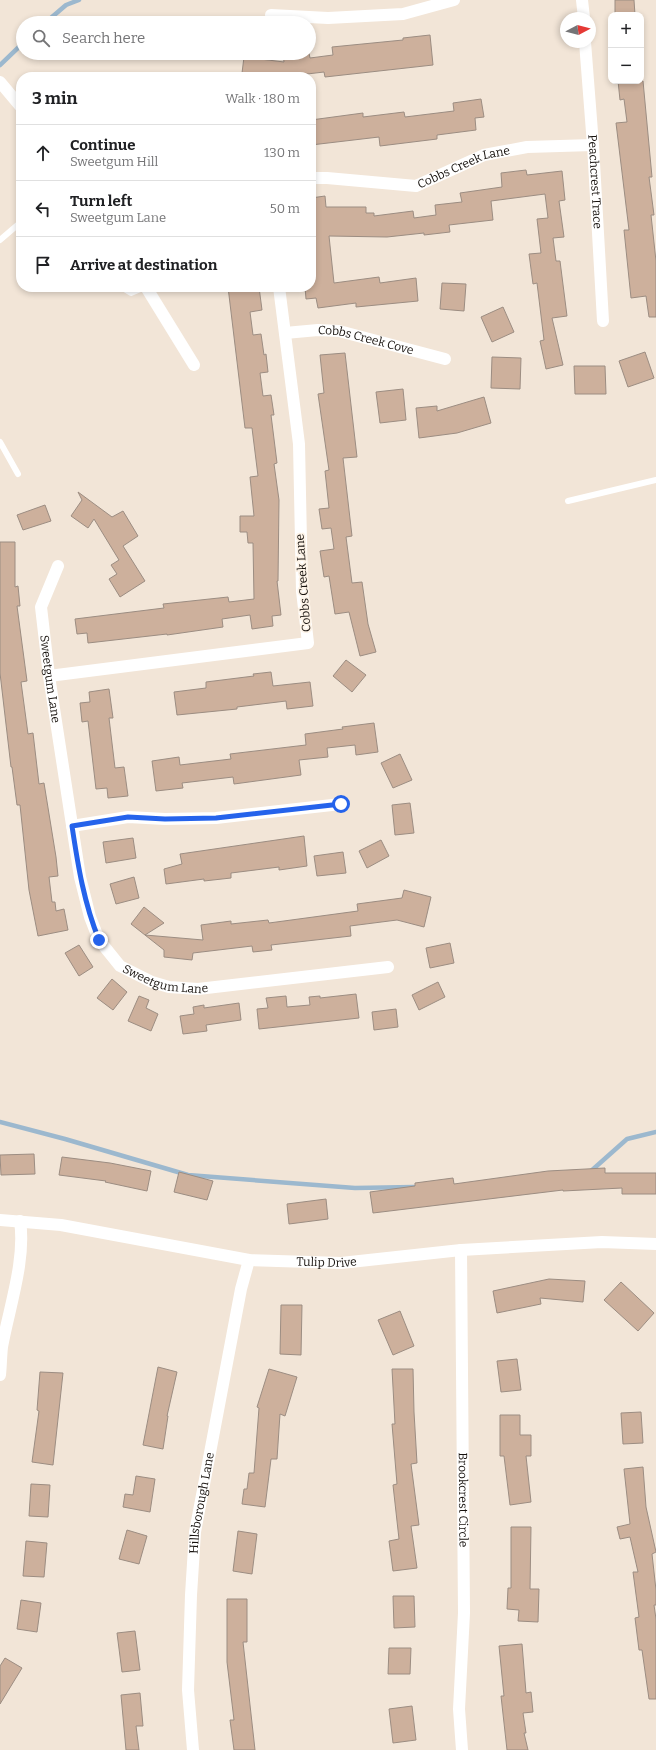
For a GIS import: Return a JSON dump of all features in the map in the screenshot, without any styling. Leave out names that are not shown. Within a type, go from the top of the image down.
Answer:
[{"type":"street","points":[[316,17],[403,14],[454,0]]},
{"type":"street","points":[[582,0],[583,12]]},
{"type":"street","points":[[271,15],[290,16]]},
{"type":"street","name":"Peachcrest Trace","points":[[585,48],[593,145],[603,321]]},
{"type":"street","points":[[0,82],[16,101]]},
{"type":"street","name":"Cobbs Creek Lane","points":[[316,178],[416,186],[484,155],[527,147],[593,145]]},
{"type":"street","points":[[148,292],[194,366]]},
{"type":"street","name":"Cobbs Creek Lane","points":[[48,676],[308,644],[301,575],[298,444],[280,292]]},
{"type":"street","name":"Cobbs Creek Cove","points":[[285,333],[318,330],[339,331],[445,360]]},
{"type":"street","name":"Sweetgum Lane","points":[[58,566],[41,607],[48,676],[80,877],[90,917],[99,940],[120,966],[152,982],[169,987],[198,989],[388,967]]},
{"type":"street","points":[[72,826],[128,817],[165,819],[216,818],[341,804]]},
{"type":"street","name":"Tulip Drive","points":[[0,1220],[61,1225],[249,1260],[342,1263],[461,1250],[602,1242],[656,1244]]},
{"type":"street","points":[[0,1375],[2,1348],[16,1282],[22,1235],[20,1221]]},
{"type":"street","name":"Brookcrest Circle","points":[[461,1250],[464,1606],[459,1709],[462,1750]]},
{"type":"street","name":"Hillsborough Lane","points":[[193,1750],[188,1690],[191,1595],[195,1532],[241,1289],[249,1260]]},
{"type":"lane","points":[[0,240],[16,226]]},
{"type":"lane","points":[[0,442],[18,474]]},
{"type":"lane","points":[[568,502],[656,480]]},
{"type":"building","points":[[615,0],[634,0],[635,12],[615,12]]},
{"type":"building","points":[[430,35],[433,65],[325,77],[324,72],[242,72],[244,60],[268,60],[284,62],[284,60],[316,60],[316,57],[333,55],[332,47],[403,40],[403,38]]},
{"type":"building","points":[[618,84],[643,84],[652,177],[649,177],[654,215],[651,215],[656,261],[656,317],[649,317],[646,296],[631,298],[624,230],[629,230],[616,123],[627,122],[624,99],[620,100]]},
{"type":"building","points":[[481,99],[484,117],[475,118],[476,130],[437,135],[437,139],[380,146],[379,137],[316,144],[316,119],[363,113],[363,117],[404,112],[405,117],[454,111],[453,103]]},
{"type":"building","points":[[526,170],[527,175],[562,171],[565,200],[559,201],[564,237],[553,238],[556,261],[560,261],[567,316],[552,318],[563,365],[546,369],[540,341],[544,340],[537,283],[533,284],[529,254],[541,253],[537,219],[548,218],[545,194],[491,201],[493,220],[449,225],[450,232],[387,237],[329,236],[334,283],[379,277],[380,283],[416,278],[418,301],[356,307],[356,303],[318,308],[316,298],[306,299],[305,292],[316,292],[316,197],[325,196],[326,207],[366,207],[366,213],[374,213],[374,216],[413,211],[414,218],[436,215],[435,205],[462,202],[460,193],[502,187],[501,173]]},
{"type":"building","points":[[442,283],[466,284],[464,311],[440,309]]},
{"type":"building","points":[[229,292],[260,292],[262,310],[250,312],[253,335],[261,334],[264,355],[266,354],[268,372],[260,373],[263,396],[271,395],[274,415],[271,415],[277,463],[274,464],[279,500],[277,581],[281,615],[272,616],[273,626],[252,629],[250,615],[222,619],[223,627],[167,635],[88,643],[87,633],[77,634],[75,619],[164,608],[163,604],[228,597],[229,602],[254,599],[253,543],[248,543],[247,532],[240,532],[240,516],[254,516],[250,477],[258,476],[252,428],[245,428]]},
{"type":"building","points":[[503,307],[514,332],[492,342],[481,317]]},
{"type":"building","points":[[645,352],[654,378],[628,387],[619,361]]},
{"type":"building","points":[[345,353],[357,457],[343,458],[352,536],[346,537],[352,583],[362,582],[368,624],[376,652],[360,656],[349,612],[335,614],[329,576],[324,577],[320,551],[334,549],[331,528],[322,529],[319,509],[329,508],[325,471],[329,470],[318,394],[324,393],[320,355]]},
{"type":"building","points":[[492,357],[521,358],[520,389],[491,388]]},
{"type":"building","points":[[574,366],[605,366],[606,394],[575,394]]},
{"type":"building","points":[[403,389],[406,420],[380,423],[376,392]]},
{"type":"building","points":[[484,397],[491,423],[457,433],[419,438],[416,408],[437,406],[437,411]]},
{"type":"building","points":[[78,492],[112,517],[123,511],[138,536],[123,546],[145,581],[120,597],[109,579],[117,574],[111,565],[119,560],[94,519],[88,528],[71,516],[82,500]]},
{"type":"building","points":[[45,505],[51,521],[23,530],[17,515]]},
{"type":"building","points":[[0,542],[15,542],[15,587],[18,586],[20,606],[17,606],[27,681],[21,682],[28,734],[33,733],[39,784],[44,783],[56,857],[58,876],[49,877],[52,902],[55,902],[56,911],[64,909],[68,930],[38,936],[29,890],[20,805],[17,805],[11,767],[0,673]]},
{"type":"building","points":[[346,660],[366,675],[352,692],[333,676]]},
{"type":"building","points":[[271,672],[273,686],[310,682],[313,706],[287,709],[286,701],[237,707],[237,709],[177,715],[174,692],[206,688],[206,682],[254,676],[253,674]]},
{"type":"building","points":[[109,689],[113,718],[109,718],[115,768],[124,767],[128,796],[108,798],[107,788],[96,789],[88,721],[82,722],[80,703],[90,702],[89,692]]},
{"type":"building","points":[[374,723],[378,752],[356,755],[355,745],[327,748],[328,757],[299,760],[301,775],[234,784],[233,777],[182,783],[183,788],[156,791],[152,761],[179,757],[180,765],[231,759],[230,754],[306,745],[305,734]]},
{"type":"building","points":[[400,754],[412,780],[393,788],[381,763]]},
{"type":"building","points":[[410,803],[414,833],[395,835],[392,805]]},
{"type":"building","points":[[304,836],[307,866],[279,870],[279,867],[231,873],[231,878],[204,881],[204,879],[166,884],[164,869],[182,864],[180,854]]},
{"type":"building","points":[[133,838],[136,858],[106,863],[103,842]]},
{"type":"building","points":[[381,840],[389,856],[367,868],[359,851]]},
{"type":"building","points":[[343,852],[346,873],[317,876],[314,856]]},
{"type":"building","points":[[134,877],[139,898],[116,904],[110,884]]},
{"type":"building","points":[[404,890],[431,897],[424,927],[397,920],[350,926],[351,936],[271,945],[272,950],[253,952],[252,946],[193,953],[192,960],[164,957],[164,950],[131,924],[144,907],[164,923],[145,935],[203,940],[201,925],[231,921],[231,924],[268,920],[269,923],[358,911],[357,904],[402,898]]},
{"type":"building","points":[[450,943],[454,963],[430,968],[426,948]]},
{"type":"building","points":[[79,945],[93,967],[79,976],[65,953]]},
{"type":"building","points":[[112,979],[127,992],[113,1010],[97,998]]},
{"type":"building","points":[[438,982],[445,997],[419,1010],[412,995]]},
{"type":"building","points":[[356,994],[359,1018],[259,1029],[257,1009],[268,1008],[266,998],[286,996],[287,1007],[310,1005],[309,997],[320,996],[320,998]]},
{"type":"building","points":[[139,996],[149,1000],[146,1008],[158,1014],[151,1031],[128,1021]]},
{"type":"building","points":[[239,1003],[241,1020],[206,1025],[207,1031],[183,1034],[180,1016],[194,1014],[193,1007],[204,1005],[204,1008]]},
{"type":"building","points":[[396,1009],[398,1027],[374,1030],[372,1012]]},
{"type":"building","points":[[34,1154],[35,1174],[1,1175],[0,1155]]},
{"type":"building","points":[[62,1157],[110,1163],[151,1171],[147,1191],[105,1182],[106,1181],[59,1175]]},
{"type":"building","points":[[605,1168],[605,1173],[656,1173],[656,1194],[622,1194],[622,1188],[563,1190],[373,1213],[370,1192],[415,1186],[415,1183],[453,1178],[454,1184],[548,1171]]},
{"type":"building","points":[[179,1172],[213,1181],[207,1200],[174,1192]]},
{"type":"building","points":[[326,1199],[328,1219],[289,1224],[287,1204]]},
{"type":"building","points":[[549,1279],[585,1281],[583,1302],[540,1298],[541,1304],[497,1313],[493,1291]]},
{"type":"building","points":[[621,1282],[654,1313],[638,1331],[604,1300]]},
{"type":"building","points":[[281,1305],[302,1305],[301,1355],[280,1354]]},
{"type":"building","points":[[400,1311],[414,1346],[393,1355],[378,1320]]},
{"type":"building","points":[[517,1359],[521,1390],[501,1392],[497,1361]]},
{"type":"building","points":[[158,1367],[177,1372],[167,1416],[163,1449],[143,1445]]},
{"type":"building","points":[[269,1369],[297,1377],[285,1416],[280,1414],[277,1459],[271,1459],[265,1507],[242,1504],[244,1489],[247,1489],[249,1473],[254,1473],[259,1408],[257,1407]]},
{"type":"building","points":[[392,1369],[413,1369],[417,1463],[411,1464],[419,1525],[411,1526],[417,1568],[393,1571],[389,1541],[399,1539],[393,1485],[397,1484],[392,1424],[395,1424]]},
{"type":"building","points":[[40,1372],[63,1373],[53,1465],[32,1462],[39,1411],[37,1410]]},
{"type":"building","points":[[641,1412],[643,1443],[623,1444],[621,1413]]},
{"type":"building","points":[[500,1415],[520,1415],[520,1435],[531,1435],[531,1456],[526,1456],[531,1502],[510,1505],[504,1456],[500,1456]]},
{"type":"building","points":[[643,1467],[646,1507],[656,1552],[652,1554],[656,1590],[656,1605],[654,1605],[656,1619],[656,1699],[649,1699],[642,1650],[639,1650],[635,1618],[639,1617],[633,1572],[638,1572],[630,1537],[620,1539],[617,1527],[630,1524],[624,1469]]},
{"type":"building","points":[[136,1476],[155,1479],[150,1512],[123,1507],[125,1494],[133,1495]]},
{"type":"building","points":[[31,1484],[50,1485],[48,1517],[29,1516]]},
{"type":"building","points":[[511,1527],[531,1527],[530,1589],[539,1589],[538,1622],[518,1621],[519,1610],[507,1609],[508,1588],[511,1588]]},
{"type":"building","points":[[127,1530],[147,1536],[139,1564],[119,1559]]},
{"type":"building","points":[[238,1531],[257,1534],[252,1574],[233,1571]]},
{"type":"building","points":[[26,1541],[47,1543],[44,1577],[23,1576]]},
{"type":"building","points":[[393,1596],[414,1596],[415,1627],[394,1628]]},
{"type":"building","points":[[227,1599],[247,1599],[247,1642],[243,1642],[255,1750],[234,1750],[230,1720],[234,1720],[227,1662]]},
{"type":"building","points":[[21,1600],[41,1603],[37,1632],[17,1629]]},
{"type":"building","points":[[135,1631],[140,1670],[122,1672],[117,1633]]},
{"type":"building","points":[[522,1644],[526,1693],[531,1692],[533,1712],[523,1713],[526,1733],[524,1733],[528,1750],[507,1750],[501,1696],[504,1696],[499,1646]]},
{"type":"building","points":[[389,1648],[411,1648],[410,1674],[388,1674]]},
{"type":"building","points":[[5,1658],[22,1668],[0,1704],[0,1666]]},
{"type":"building","points":[[140,1693],[143,1726],[136,1726],[139,1750],[126,1750],[121,1695]]},
{"type":"building","points":[[412,1706],[416,1740],[393,1743],[389,1709]]},
{"type":"waterway","points":[[53,16],[66,5],[79,0]]},
{"type":"waterway","points":[[0,65],[16,50]]},
{"type":"waterway","points":[[0,1122],[65,1139],[188,1175],[355,1188],[414,1187]]},
{"type":"waterway","points":[[591,1171],[627,1139],[656,1132]]},
{"type":"route","points":[[99,940],[90,917],[80,877],[72,826],[128,817],[165,819],[216,818],[341,804]]}]
